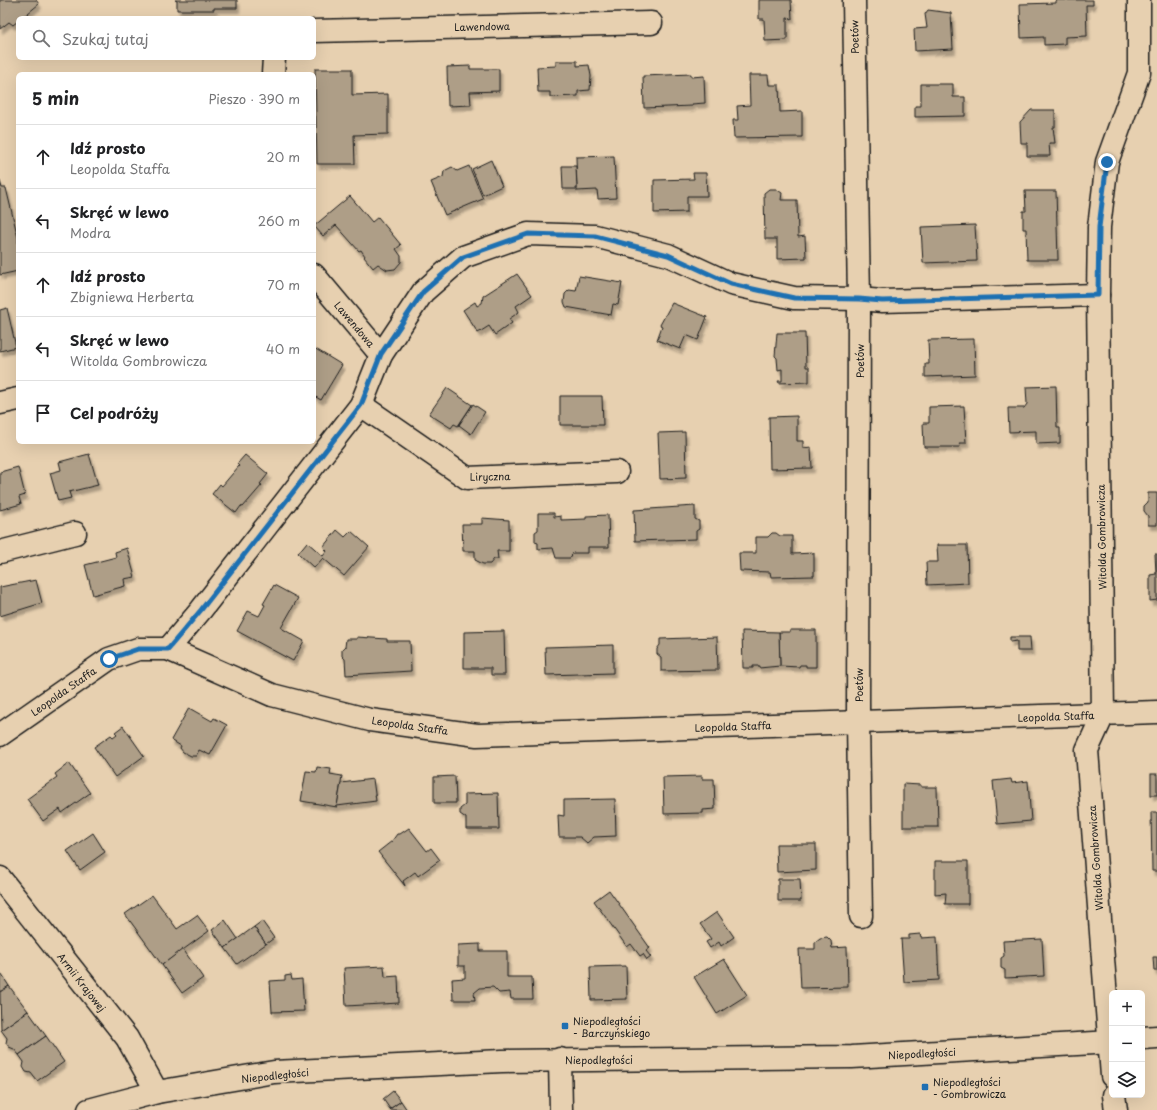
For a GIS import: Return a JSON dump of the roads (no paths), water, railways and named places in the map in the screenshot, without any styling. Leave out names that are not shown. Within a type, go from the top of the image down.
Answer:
[{"type":"street","name":"Poetów","points":[[854,0],[859,299],[858,721]]},
{"type":"street","name":"Witolda Gombrowicza","points":[[1109,1029],[1087,750],[1103,715],[1098,295],[1099,227],[1107,162],[1139,73],[1139,0]]},
{"type":"street","name":"Lawendowa","points":[[316,31],[651,23]]},
{"type":"street","points":[[273,72],[274,60]]},
{"type":"street","points":[[168,649],[201,610],[361,405],[381,354],[423,292],[463,257],[528,234],[595,236],[668,255],[731,284],[794,298],[859,299],[882,301],[1098,295]]},
{"type":"street","name":"Lawendowa","points":[[316,277],[381,354]]},
{"type":"street","points":[[0,403],[16,399]]},
{"type":"street","name":"Liryczna","points":[[361,405],[467,478],[617,472]]},
{"type":"street","points":[[0,552],[75,532]]},
{"type":"street","name":"Leopolda Staffa","points":[[0,734],[109,659],[138,649],[168,649],[272,695],[370,720],[477,735],[1157,712]]},
{"type":"street","points":[[858,721],[861,916]]},
{"type":"street","name":"Armii Krajowej","points":[[0,878],[126,1038],[157,1092]]},
{"type":"street","points":[[1145,1038],[1157,1037]]},
{"type":"street","name":"Niepodległości","points":[[89,1110],[157,1092],[274,1072],[502,1060],[852,1057],[1109,1042]]},
{"type":"street","points":[[560,1059],[561,1110]]},
{"type":"street","points":[[1114,1098],[1116,1110]]},
{"type":"place","name":"Niepodległości - Barczyńskiego","points":[[565,1026]]},
{"type":"place","name":"Niepodległości - Gombrowicza","points":[[925,1087]]}]
